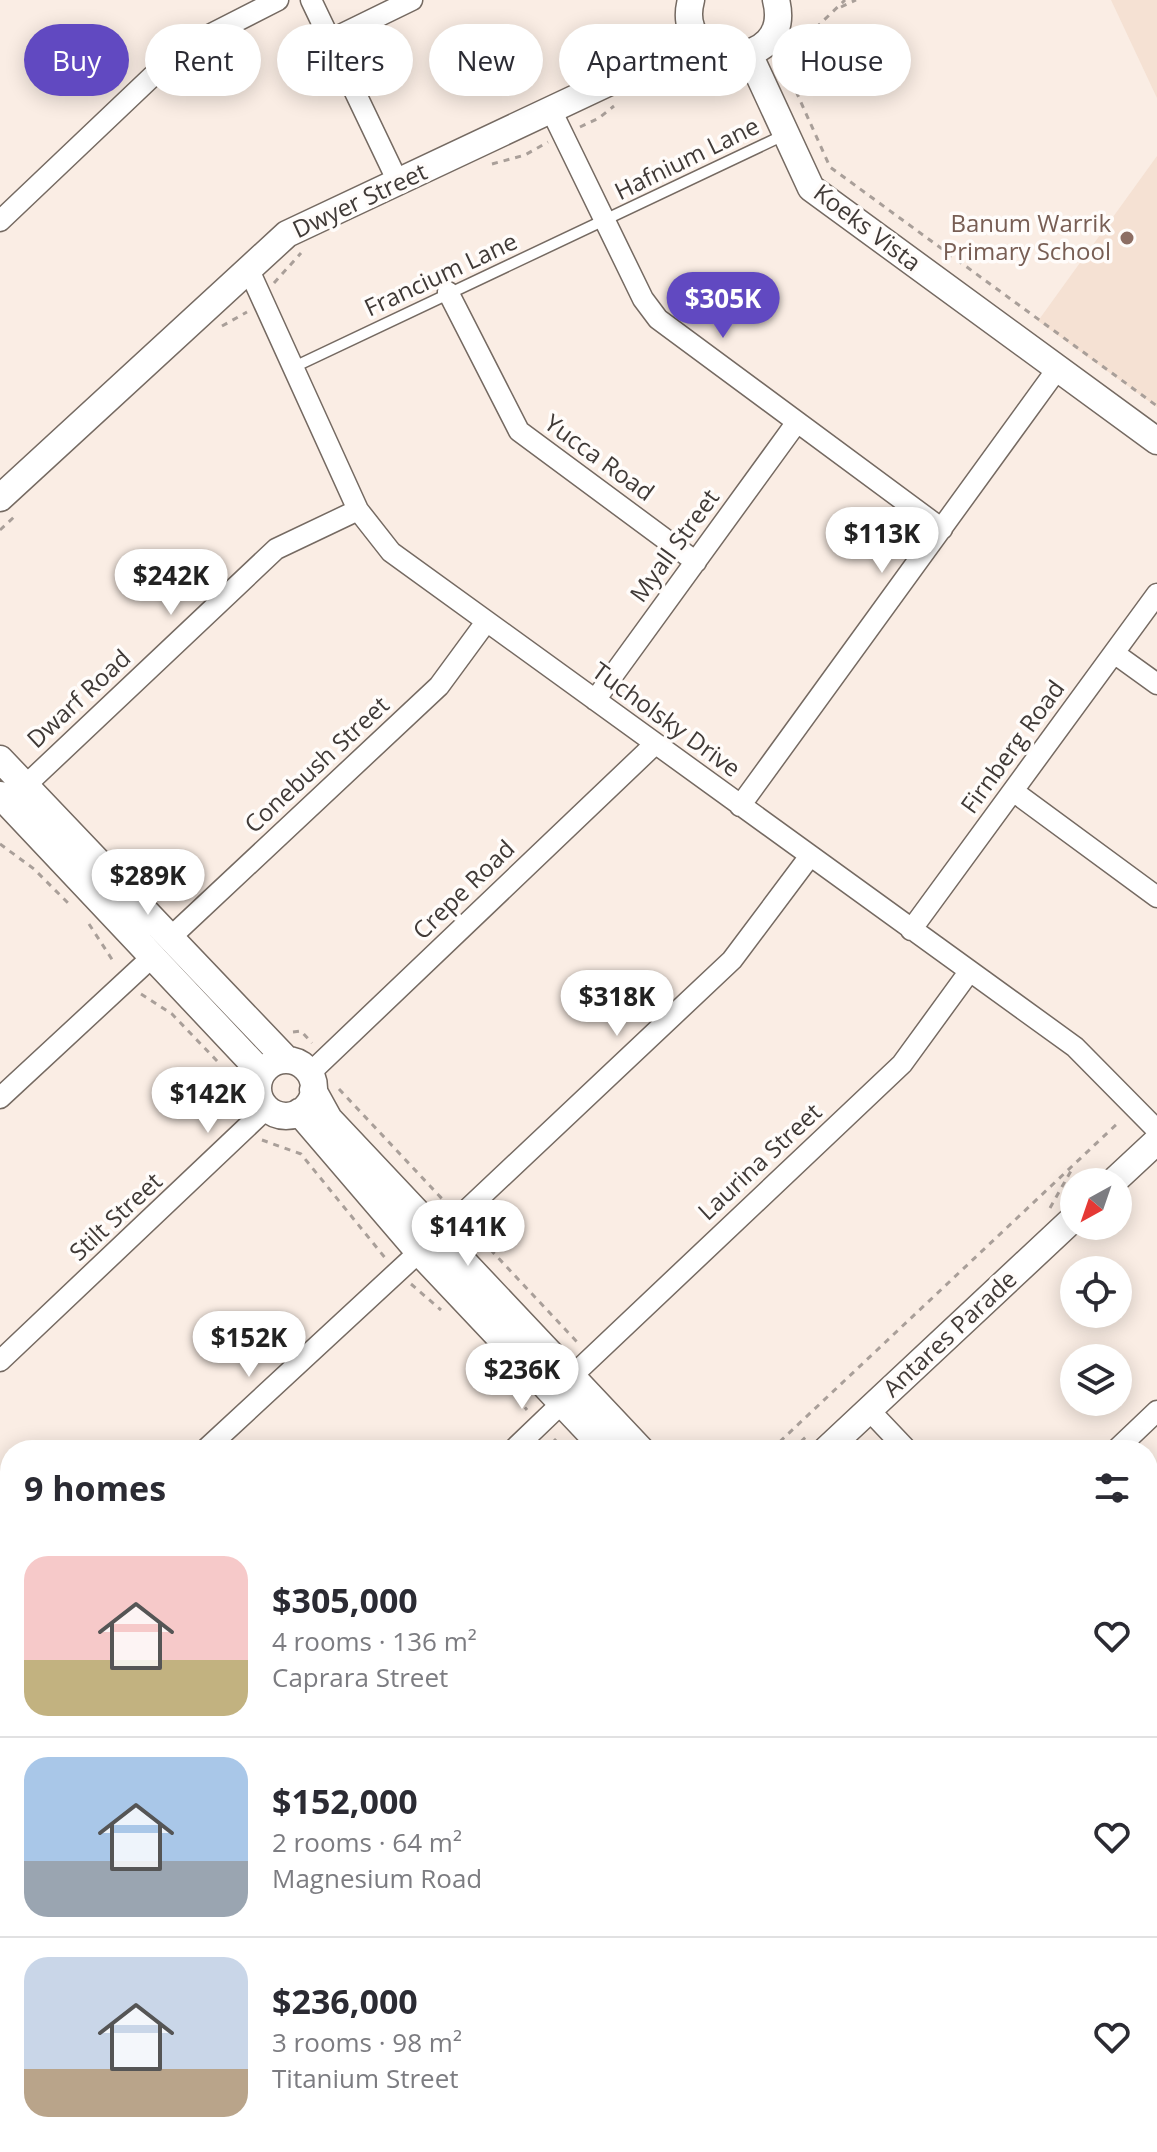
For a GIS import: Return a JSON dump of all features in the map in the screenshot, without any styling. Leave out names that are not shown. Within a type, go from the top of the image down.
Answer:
[{"type":"street","points":[[0,221],[180,50],[278,0]]},
{"type":"street","points":[[311,0],[322,24]]},
{"type":"street","points":[[363,24],[412,0]]},
{"type":"street","points":[[691,0],[691,24]]},
{"type":"street","points":[[756,48],[773,34],[777,10],[796,0]]},
{"type":"street","name":"Koeks Vista","points":[[756,69],[811,188],[1157,441]]},
{"type":"street","points":[[357,96],[398,182]]},
{"type":"street","name":"Dwyer Street","points":[[12,503],[248,268],[287,234],[581,96]]},
{"type":"street","points":[[551,110],[643,299],[658,319],[942,529]]},
{"type":"street","name":"Tucholsky Drive","points":[[248,268],[358,510],[391,552],[1075,1047],[1157,1130]]},
{"type":"street","name":"Yucca Road","points":[[448,292],[504,409],[519,431],[696,562]]},
{"type":"street","points":[[740,806],[1058,368]]},
{"type":"street","name":"Myall Street","points":[[595,700],[797,422]]},
{"type":"street","name":"Dwarf Road","points":[[8,797],[276,549],[358,510]]},
{"type":"street","name":"Firnberg Road","points":[[911,930],[1157,594]]},
{"type":"street","name":"Conebush Street","points":[[172,936],[439,686],[486,622]]},
{"type":"street","points":[[1114,653],[1157,684]]},
{"type":"street","name":"Crepe Road","points":[[307,1092],[655,744]]},
{"type":"street","points":[[0,759],[8,797],[151,958],[262,1073]]},
{"type":"street","points":[[1013,791],[1157,897]]},
{"type":"street","points":[[8,797],[172,936],[287,1060]]},
{"type":"street","points":[[440,1235],[732,960],[810,856]]},
{"type":"street","points":[[0,1098],[151,958]]},
{"type":"street","name":"Laurina Street","points":[[572,1376],[902,1064],[969,972]]},
{"type":"street","points":[[307,1092],[282,1115],[257,1117],[262,1073],[268,1065],[287,1060],[296,1062],[307,1092],[419,1252],[597,1440]]},
{"type":"street","points":[[307,1092],[632,1440]]},
{"type":"street","name":"Stilt Street","points":[[0,1361],[257,1117]]},
{"type":"street","points":[[1128,1168],[1157,1141]]},
{"type":"street","name":"Antares Parade","points":[[820,1439],[869,1410],[1060,1231]]},
{"type":"street","points":[[216,1440],[419,1252]]},
{"type":"street","points":[[523,1440],[562,1403]]},
{"type":"street","points":[[869,1410],[898,1440]]},
{"type":"street","points":[[1127,1440],[1157,1411]]},
{"type":"lane","name":"Hafnium Lane","points":[[606,221],[786,133]]},
{"type":"lane","name":"Francium Lane","points":[[294,367],[448,292],[606,221]]},
{"type":"path","points":[[845,0],[837,9],[856,0]]},
{"type":"path","points":[[798,96],[830,167],[1157,406]]},
{"type":"path","points":[[485,166],[525,155],[599,118],[620,101]]},
{"type":"path","points":[[220,326],[246,313],[304,249]]},
{"type":"path","points":[[0,530],[12,503]]},
{"type":"path","points":[[0,844],[34,869],[78,913]]},
{"type":"path","points":[[89,924],[143,996],[172,1014],[225,1069],[234,1107],[257,1117],[265,1142],[301,1154],[398,1271],[452,1318]]},
{"type":"path","points":[[782,1440],[1135,1107]]},
{"type":"path","points":[[1041,1216],[1052,1206],[1074,1166]]},
{"type":"path","points":[[481,1352],[556,1440]]},
{"type":"shaded area","points":[[1111,0],[1157,0],[1157,98]]},
{"type":"shaded area","name":"Banum Warrik Primary School","points":[[1157,156],[1157,407],[1038,321]]},
{"type":"place","name":"Banum Warrik Primary School","points":[[1127,238]]}]
